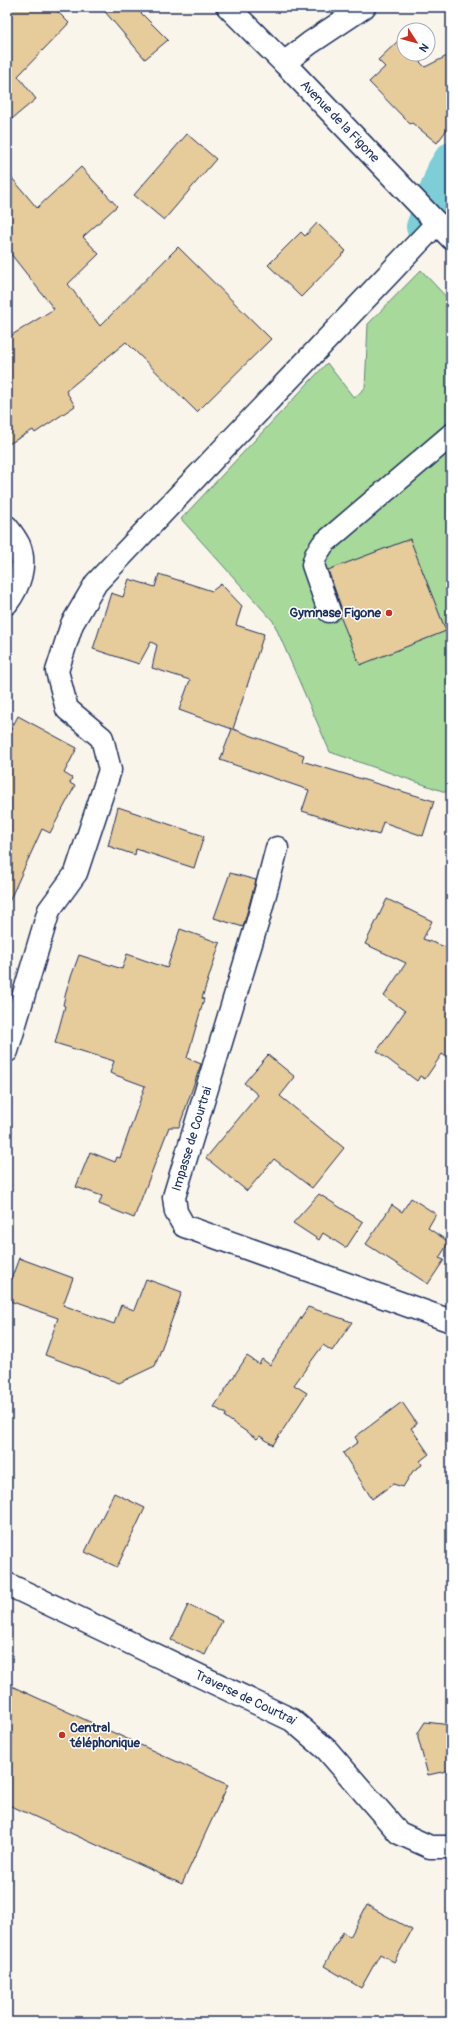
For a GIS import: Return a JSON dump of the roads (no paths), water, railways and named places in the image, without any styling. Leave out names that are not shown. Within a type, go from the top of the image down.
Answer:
[{"type":"street","name":"Avenue de la Figone","points":[[228,7],[284,63],[444,230]]},
{"type":"street","points":[[284,63],[310,43],[364,7]]},
{"type":"street","points":[[7,1051],[49,910],[76,873],[110,770],[102,738],[67,709],[57,671],[72,624],[96,583],[444,230]]},
{"type":"street","points":[[329,611],[313,565],[316,555],[323,544],[451,435]]},
{"type":"street","points":[[7,527],[19,546],[23,570],[14,594],[7,603]]},
{"type":"street","name":"Impasse de Courtrai","points":[[277,848],[259,917],[174,1197],[176,1212],[184,1226],[451,1321]]},
{"type":"street","name":"Traverse de Courtrai","points":[[7,1584],[292,1720],[328,1750],[399,1832],[430,1847],[451,1847]]},
{"type":"waterway","points":[[423,227],[444,170],[451,159]]},
{"type":"place","name":"Gymnase Figone","points":[[389,613]]},
{"type":"place","name":"Central téléphonique","points":[[62,1735]]}]
